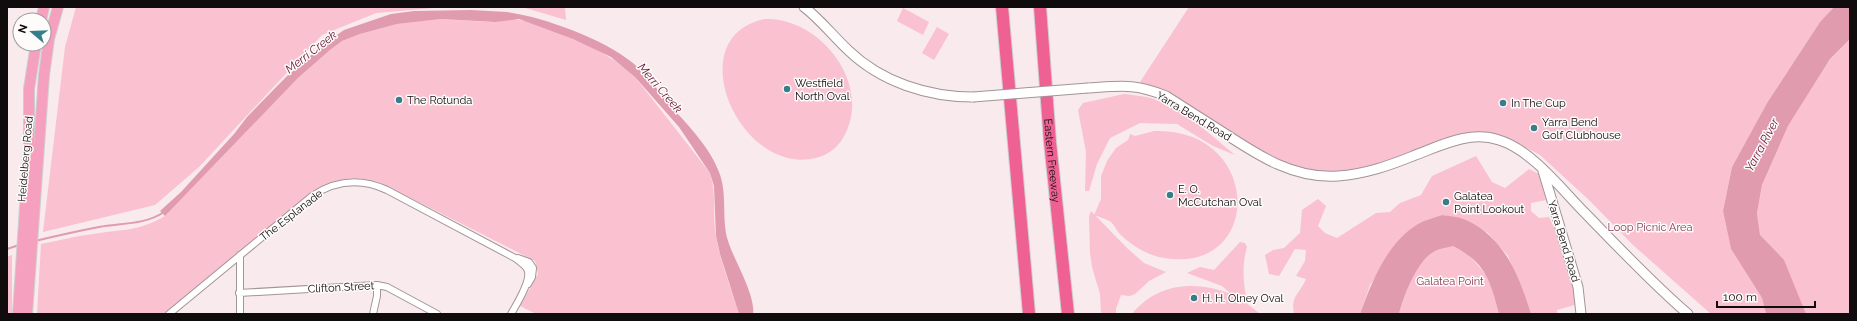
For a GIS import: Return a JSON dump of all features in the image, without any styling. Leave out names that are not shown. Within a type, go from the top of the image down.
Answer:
[{"type":"highway","points":[[1002,7],[1030,314]]},
{"type":"highway","name":"Eastern Freeway","points":[[1040,7],[1050,142],[1068,314]]},
{"type":"main road","name":"Heidelberg Road","points":[[27,314],[26,268],[29,216],[44,75],[49,39],[58,7]]},
{"type":"main road","name":"Heidelberg Road","points":[[29,216],[29,89],[35,52]]},
{"type":"main road","name":"Heidelberg Road","points":[[18,314],[26,268]]},
{"type":"street","name":"Yarra Bend Road","points":[[804,7],[849,52],[883,75],[905,85],[928,92],[952,96],[973,97],[1088,88],[1133,86],[1149,89],[1166,96],[1269,162],[1306,174],[1336,176],[1365,173],[1455,141],[1476,136],[1489,137],[1510,144],[1518,148],[1543,170],[1654,283],[1688,314]]},
{"type":"street","name":"Yarra Bend Road","points":[[1543,170],[1576,280],[1581,314]]},
{"type":"street","name":"The Esplanade","points":[[169,314],[319,192],[340,183],[356,182],[370,183],[387,190],[515,258],[529,262],[532,277],[511,314]]},
{"type":"street","points":[[240,255],[240,314]]},
{"type":"street","points":[[373,314],[377,296],[376,285]]},
{"type":"street","name":"Clifton Street","points":[[239,293],[376,285],[387,287],[437,314]]},
{"type":"green space","points":[[76,7],[445,7],[376,13],[322,35],[199,167],[155,205],[43,232],[65,47]]},
{"type":"green space","points":[[522,7],[565,7],[566,20]]},
{"type":"green space","name":"Loop Picnic Area","points":[[1189,7],[1834,7],[1820,22],[1767,103],[1732,167],[1723,211],[1731,249],[1762,298],[1766,314],[1711,314],[1633,245],[1589,200],[1540,155],[1516,144],[1476,137],[1349,175],[1291,170],[1149,89],[1140,82]]},
{"type":"green space","points":[[903,8],[929,22],[923,35],[897,21]]},
{"type":"green space","points":[[441,19],[489,22],[513,19],[525,21],[569,37],[597,50],[611,58],[635,77],[710,173],[714,197],[714,221],[718,247],[739,314],[536,314],[520,306],[538,274],[535,261],[379,182],[352,178],[337,181],[312,192],[165,314],[37,314],[41,244],[80,236],[130,229],[146,225],[165,216],[298,78],[342,41],[360,34],[397,24]]},
{"type":"green space","name":"Westfield North Oval","points":[[765,19],[786,21],[805,29],[822,42],[837,58],[847,77],[852,97],[851,118],[840,142],[829,152],[820,157],[811,159],[784,157],[761,145],[742,124],[728,100],[723,74],[726,50],[740,30]]},
{"type":"green space","points":[[937,27],[949,34],[934,60],[922,53]]},
{"type":"green space","points":[[1850,39],[1850,314],[1806,314],[1760,235],[1757,213],[1762,185],[1788,126],[1830,59]]},
{"type":"green space","points":[[1124,94],[1151,98],[1185,115],[1235,155],[1213,146],[1177,124],[1140,123],[1110,138],[1097,164],[1089,191],[1085,191],[1086,152],[1078,110],[1083,103]]},
{"type":"green space","name":"E. O. McCutchan Oval","points":[[1154,131],[1190,136],[1216,152],[1232,175],[1238,201],[1233,226],[1218,246],[1193,258],[1159,257],[1148,253],[1137,248],[1127,240],[1118,232],[1111,222],[1094,215],[1101,199],[1101,176],[1107,161],[1116,148],[1128,140],[1130,134],[1135,136]]},
{"type":"green space","points":[[1476,156],[1492,182],[1505,188],[1529,169],[1539,174],[1546,200],[1531,203],[1531,211],[1539,218],[1549,217],[1578,279],[1578,304],[1557,310],[1557,314],[1531,314],[1508,256],[1488,233],[1465,220],[1442,215],[1419,224],[1404,236],[1370,285],[1360,314],[1294,314],[1294,299],[1306,279],[1296,276],[1305,261],[1306,250],[1295,249],[1279,276],[1269,274],[1265,255],[1273,250],[1284,248],[1300,233],[1302,210],[1318,199],[1326,206],[1318,226],[1325,233],[1337,238],[1376,213],[1390,212],[1400,203],[1421,195],[1432,176]]},
{"type":"green space","points":[[1091,211],[1144,263],[1166,272],[1149,281],[1135,294],[1130,296],[1121,295],[1116,309],[1116,314],[1101,314],[1100,294],[1092,267],[1090,253],[1089,216]]},
{"type":"green space","name":"H. H. Olney Oval","points":[[1240,242],[1245,243],[1247,247],[1244,266],[1246,297],[1244,301],[1260,314],[1132,314],[1153,296],[1165,290],[1177,287],[1204,287],[1231,294],[1222,286],[1187,273],[1200,267],[1214,270]]},
{"type":"green space","name":"Galatea Point","points":[[1453,246],[1469,255],[1489,278],[1499,314],[1399,314],[1411,280],[1421,264],[1434,252]]},
{"type":"green space","points":[[12,255],[12,314],[7,314],[7,257]]},
{"type":"water","name":"Yarra River","points":[[1834,7],[1850,7],[1850,39],[1830,59],[1788,126],[1762,185],[1757,213],[1760,235],[1784,260],[1806,314],[1766,314],[1762,298],[1731,249],[1723,211],[1732,167],[1767,103],[1820,22]]},
{"type":"water","points":[[471,10],[507,12],[538,19],[573,30],[621,54],[644,74],[700,140],[711,156],[719,172],[722,181],[725,224],[728,241],[748,288],[753,306],[753,314],[739,314],[720,254],[716,236],[714,186],[710,173],[679,127],[635,77],[611,57],[573,39],[519,19],[495,22],[441,19],[397,24],[360,34],[342,41],[298,78],[165,216],[160,211],[181,192],[234,134],[247,117],[287,76],[324,44],[344,30],[391,14],[414,11]]},
{"type":"water","points":[[1442,215],[1466,220],[1491,237],[1501,248],[1515,272],[1531,314],[1499,314],[1493,291],[1480,266],[1464,252],[1453,246],[1434,252],[1421,264],[1411,280],[1399,314],[1360,314],[1375,276],[1389,252],[1398,241],[1418,224]]},
{"type":"waterway","name":"Merri Creek","points":[[35,241],[99,227],[133,223],[149,219],[164,212]]},
{"type":"waterway","name":"Merri Creek","points":[[7,249],[19,245]]},
{"type":"place","name":"Westfield North Oval","points":[[787,89]]},
{"type":"place","name":"The Rotunda","points":[[399,100]]},
{"type":"place","name":"In The Cup","points":[[1503,103]]},
{"type":"place","name":"Yarra Bend Golf Clubhouse","points":[[1534,128]]},
{"type":"place","name":"E. O. McCutchan Oval","points":[[1170,195]]},
{"type":"place","name":"Galatea Point Lookout","points":[[1446,202]]},
{"type":"place","name":"H. H. Olney Oval","points":[[1194,298]]}]
